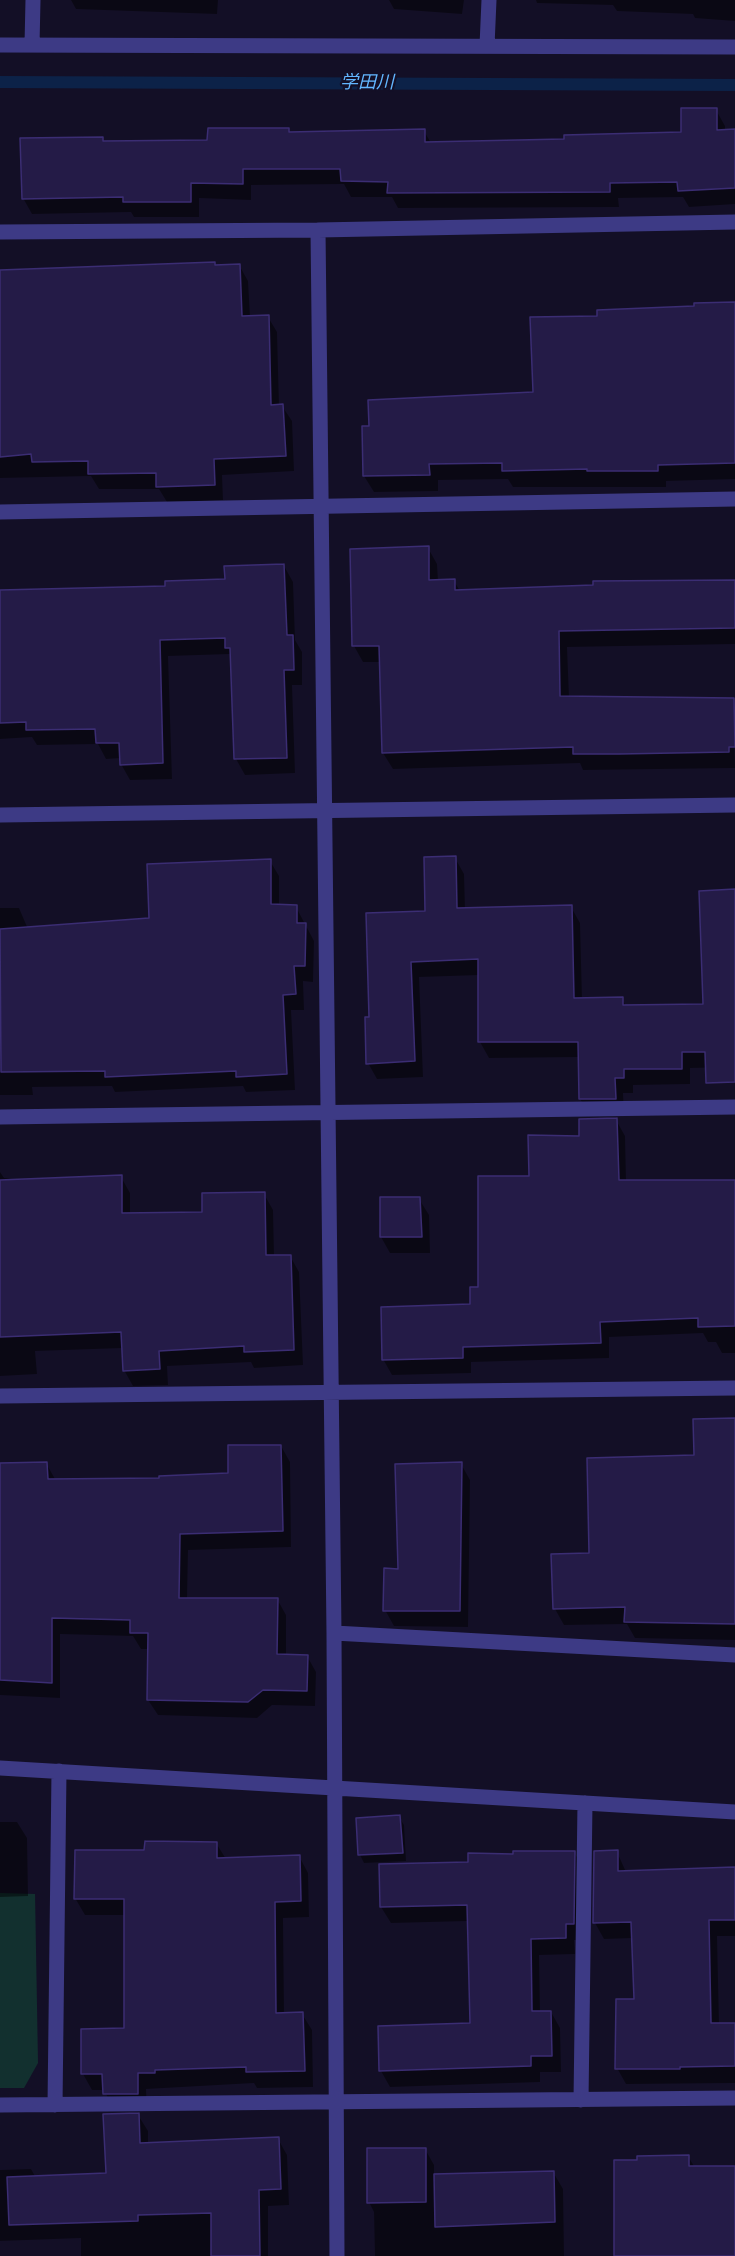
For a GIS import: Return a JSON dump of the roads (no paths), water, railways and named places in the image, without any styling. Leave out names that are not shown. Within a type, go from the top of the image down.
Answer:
[{"type":"street","points":[[32,45],[33,0]]},
{"type":"street","points":[[487,46],[489,0]]},
{"type":"street","points":[[0,45],[735,47]]},
{"type":"street","points":[[0,232],[318,230],[735,222]]},
{"type":"street","points":[[318,230],[334,1633],[337,2256]]},
{"type":"street","points":[[0,512],[735,499]]},
{"type":"street","points":[[0,815],[735,805]]},
{"type":"street","points":[[0,1117],[735,1107]]},
{"type":"street","points":[[0,1396],[735,1388]]},
{"type":"street","points":[[334,1633],[735,1655]]},
{"type":"street","points":[[0,1768],[735,1812]]},
{"type":"street","points":[[55,2105],[59,1771]]},
{"type":"street","points":[[581,2100],[585,1803]]},
{"type":"street","points":[[0,2105],[735,2098]]},
{"type":"waterway","name":"学田川","points":[[0,82],[735,85]]}]
